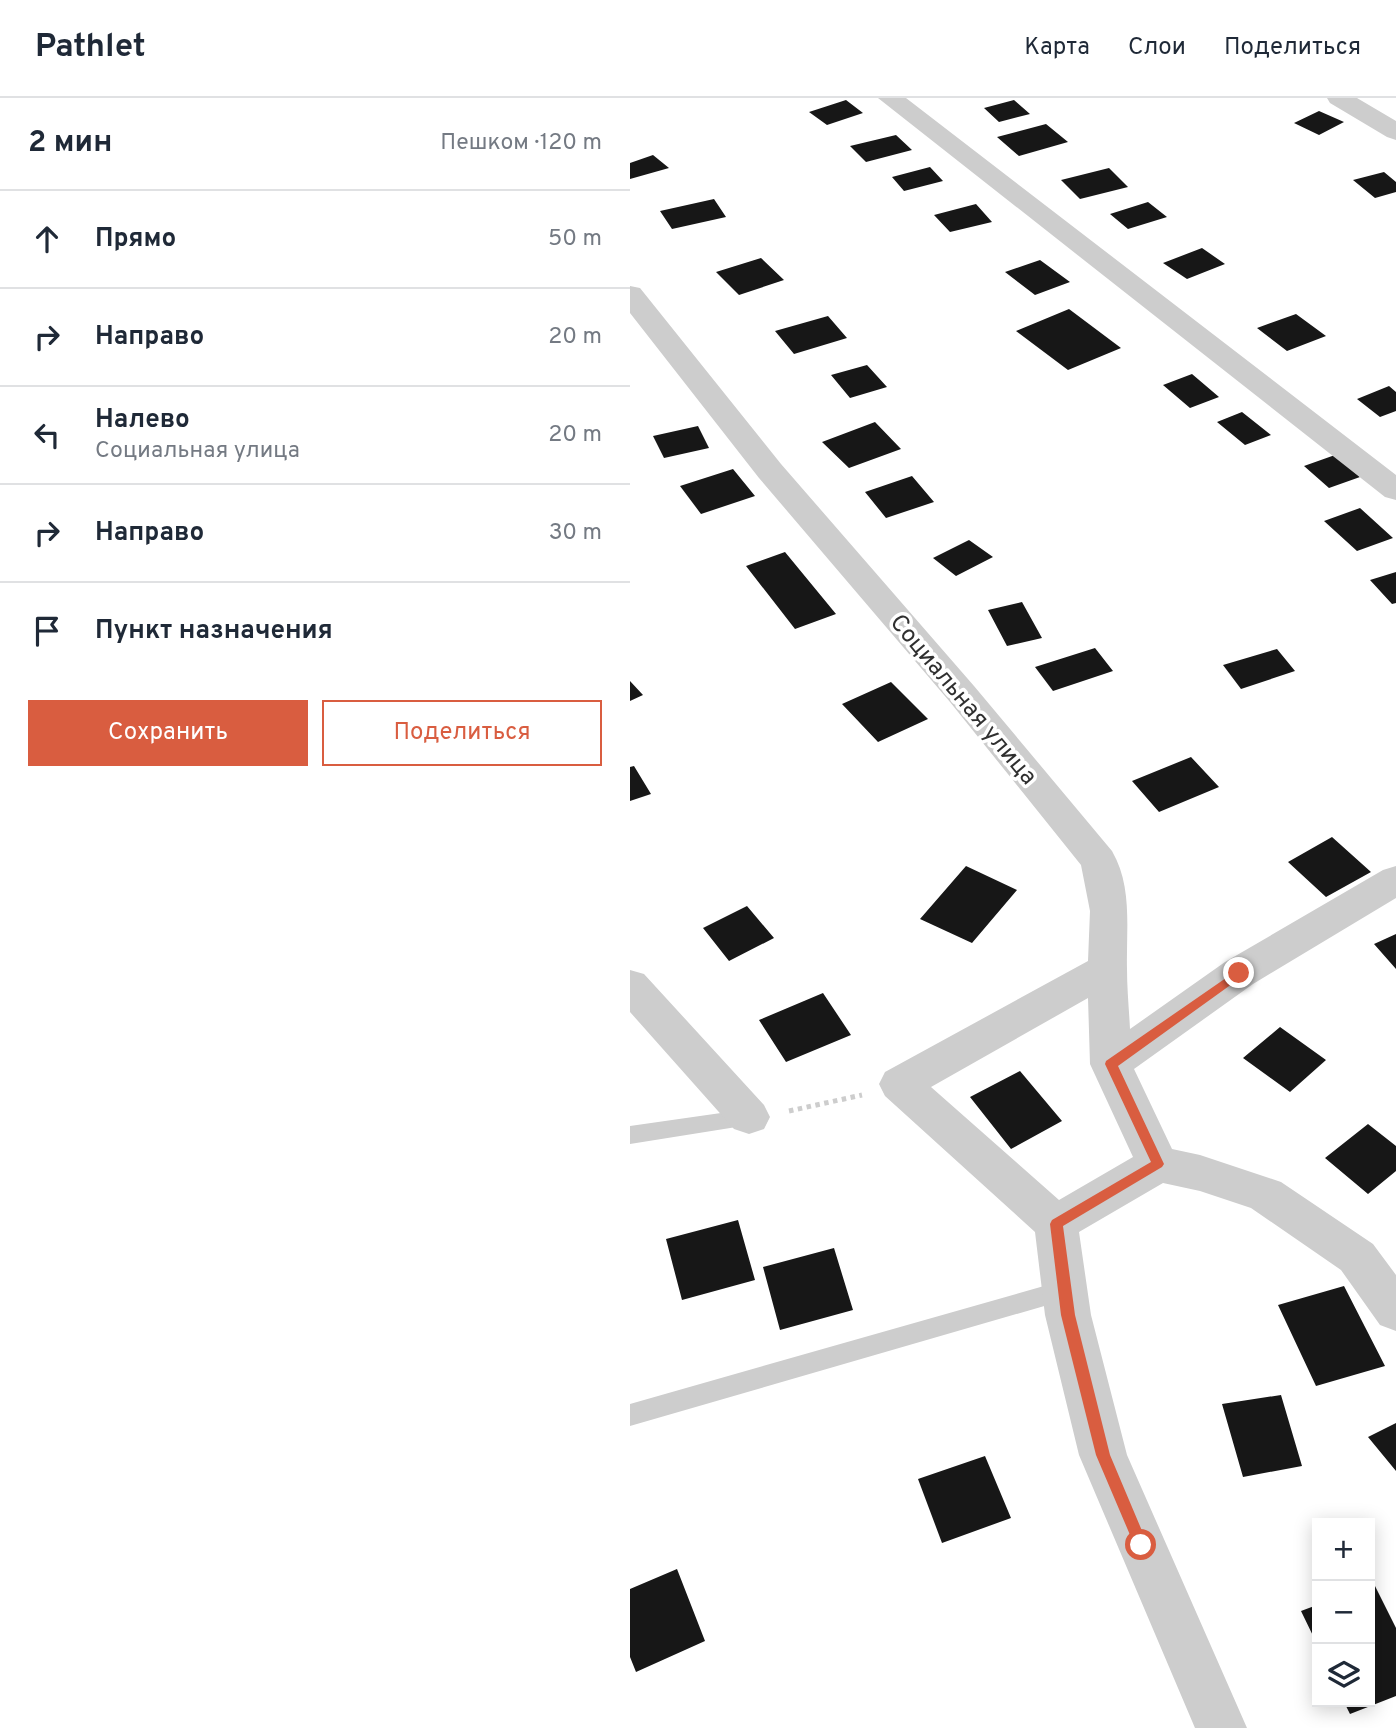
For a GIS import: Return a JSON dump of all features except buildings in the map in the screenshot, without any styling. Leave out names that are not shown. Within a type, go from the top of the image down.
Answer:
[{"type":"street","points":[[890,98],[1396,490]]},
{"type":"street","points":[[1339,98],[1396,132]]},
{"type":"street","name":"Социальная улица","points":[[630,294],[770,471],[962,694],[1099,861],[1109,911],[1107,969],[1111,1064],[1158,1164]]},
{"type":"street","points":[[1111,1064],[1239,973],[1396,880]]},
{"type":"street","points":[[1107,969],[900,1084],[1056,1224],[1068,1315],[1103,1455],[1221,1728]]},
{"type":"street","points":[[630,985],[749,1117]]},
{"type":"street","points":[[1056,1224],[1158,1164],[1199,1173],[1266,1195],[1357,1257],[1396,1311]]},
{"type":"lane","points":[[630,1135],[749,1117]]},
{"type":"lane","points":[[630,1415],[1065,1290]]},
{"type":"path","points":[[749,1117],[816,1107],[900,1084]]},
{"type":"route","points":[[1141,1545],[1103,1455],[1068,1315],[1056,1224],[1158,1164],[1111,1064],[1239,973]]}]
